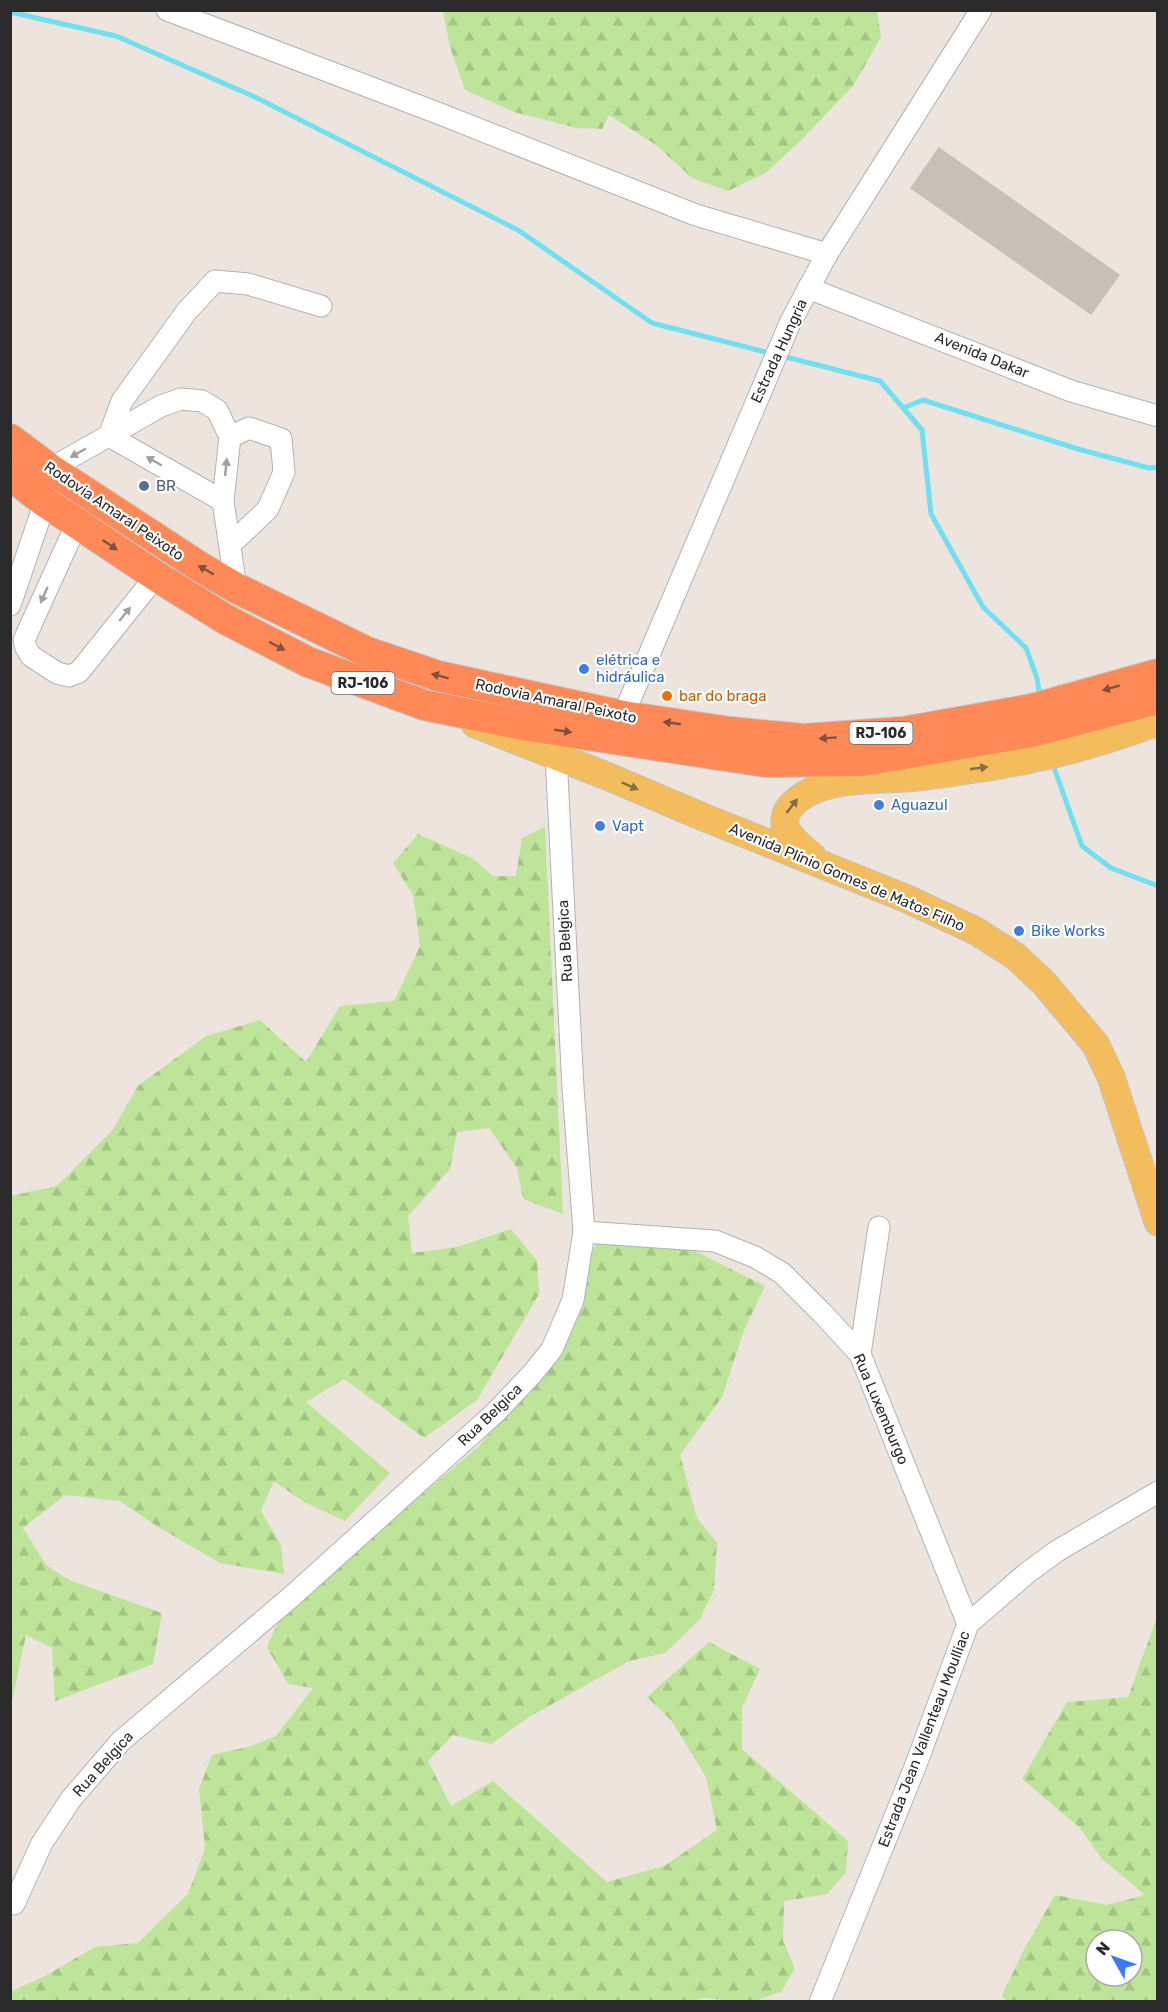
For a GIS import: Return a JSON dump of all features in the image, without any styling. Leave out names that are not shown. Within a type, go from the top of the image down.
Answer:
[{"type":"highway","name":"Rodovia Amaral Peixoto","points":[[10,439],[50,469],[236,588],[367,652],[438,676],[623,716],[804,740],[903,732],[1032,733]]},
{"type":"highway","name":"Rodovia Amaral Peixoto","points":[[10,476],[156,576],[225,619],[308,663],[424,705],[528,726],[765,762],[863,761],[1032,733],[1158,699]]},
{"type":"highway","name":"Rodovia Amaral Peixoto","points":[[1069,724],[1158,674]]},
{"type":"main road","name":"Avenida Plínio Gomes de Matos Filho","points":[[424,705],[556,756],[905,898],[976,931],[1015,956],[1044,983],[1096,1045],[1115,1088],[1158,1222]]},
{"type":"main road","points":[[1069,724],[1135,730],[1158,722]]},
{"type":"main road","points":[[824,866],[791,838],[784,825],[787,811],[793,803],[810,792],[837,783],[918,777],[1032,733]]},
{"type":"street","points":[[167,10],[696,215],[828,254]]},
{"type":"street","name":"Estrada Hungria","points":[[623,716],[790,323],[828,254],[981,10]]},
{"type":"street","points":[[109,436],[122,401],[187,311],[215,281],[249,284],[321,306]]},
{"type":"street","name":"Avenida Dakar","points":[[808,288],[1071,391],[1158,416]]},
{"type":"street","points":[[50,469],[161,406],[181,399],[202,401],[217,410],[230,437],[223,501],[236,588]]},
{"type":"street","points":[[230,437],[249,428],[281,439],[284,472],[268,509],[230,545]]},
{"type":"street","points":[[109,436],[223,501]]},
{"type":"street","points":[[10,605],[45,502]]},
{"type":"street","points":[[77,523],[24,640],[30,656],[57,673],[69,676],[79,672],[156,576]]},
{"type":"street","name":"Rua Belgica","points":[[14,1904],[42,1843],[71,1799],[115,1748],[299,1590],[496,1412],[552,1349],[573,1300],[584,1232],[573,1088],[556,756]]},
{"type":"street","points":[[860,1354],[879,1227]]},
{"type":"street","name":"Rua Luxemburgo","points":[[584,1232],[715,1241],[755,1257],[782,1273],[860,1354],[968,1624]]},
{"type":"street","name":"Estrada Jean Vallenteau Moulliac","points":[[820,2001],[915,1767],[968,1624],[1027,1573],[1057,1551],[1158,1491]]},
{"type":"green space","points":[[443,11],[877,11],[881,37],[853,86],[802,139],[767,172],[728,191],[692,178],[656,145],[609,115],[602,129],[577,128],[514,112],[465,90],[450,47]]},
{"type":"green space","points":[[545,827],[563,1214],[523,1199],[517,1168],[489,1128],[457,1132],[450,1169],[408,1216],[412,1253],[457,1247],[511,1229],[537,1261],[539,1294],[477,1400],[424,1438],[344,1379],[306,1402],[390,1473],[345,1521],[304,1502],[274,1481],[261,1511],[281,1545],[284,1574],[220,1563],[155,1525],[120,1501],[65,1495],[23,1528],[46,1565],[69,1580],[162,1613],[153,1664],[55,1701],[52,1648],[26,1635],[11,1706],[11,1196],[57,1186],[112,1131],[138,1086],[206,1036],[260,1020],[306,1062],[340,1006],[394,1001],[420,946],[413,895],[393,863],[418,834],[472,858],[493,876],[516,876],[522,838]]},
{"type":"green space","points":[[596,1243],[691,1249],[765,1286],[744,1330],[722,1397],[680,1455],[697,1518],[717,1543],[714,1590],[700,1619],[665,1653],[629,1661],[529,1717],[491,1744],[453,1735],[428,1761],[451,1806],[493,1781],[607,1882],[664,1866],[717,1830],[706,1777],[671,1720],[647,1697],[709,1642],[760,1669],[742,1708],[742,1749],[848,1841],[846,1872],[827,1894],[784,1901],[783,1941],[795,1968],[781,1992],[752,2002],[702,1998],[694,2002],[11,2002],[10,1992],[45,1976],[95,1947],[138,1943],[188,1894],[205,1848],[199,1789],[212,1755],[248,1747],[276,1736],[313,1688],[288,1684],[267,1647],[282,1613],[478,1447],[553,1357]]},
{"type":"green space","points":[[1157,1617],[1157,2001],[1006,2001],[1002,1995],[1055,1895],[1107,1905],[1145,1895],[1102,1859],[1080,1828],[1022,1779],[1067,1702],[1128,1697]]},
{"type":"building","points":[[939,148],[1119,275],[1091,314],[911,188]]},
{"type":"waterway","points":[[10,12],[116,36],[257,98],[518,230],[652,323],[773,354]]},
{"type":"waterway","points":[[782,356],[880,381],[922,430],[931,514],[983,607],[1026,648],[1037,678],[1040,697]]},
{"type":"waterway","points":[[903,408],[923,400],[1078,449],[1149,468],[1158,467]]},
{"type":"waterway","points":[[1052,762],[1082,846],[1111,868],[1158,886]]},
{"type":"place","name":"BR","points":[[144,486]]},
{"type":"place","name":"elétrica e hidráulica","points":[[584,669]]},
{"type":"place","name":"bar do braga","points":[[667,696]]},
{"type":"place","name":"Aguazul","points":[[879,805]]},
{"type":"place","name":"Vapt","points":[[600,826]]},
{"type":"place","name":"Bike Works","points":[[1019,931]]}]
